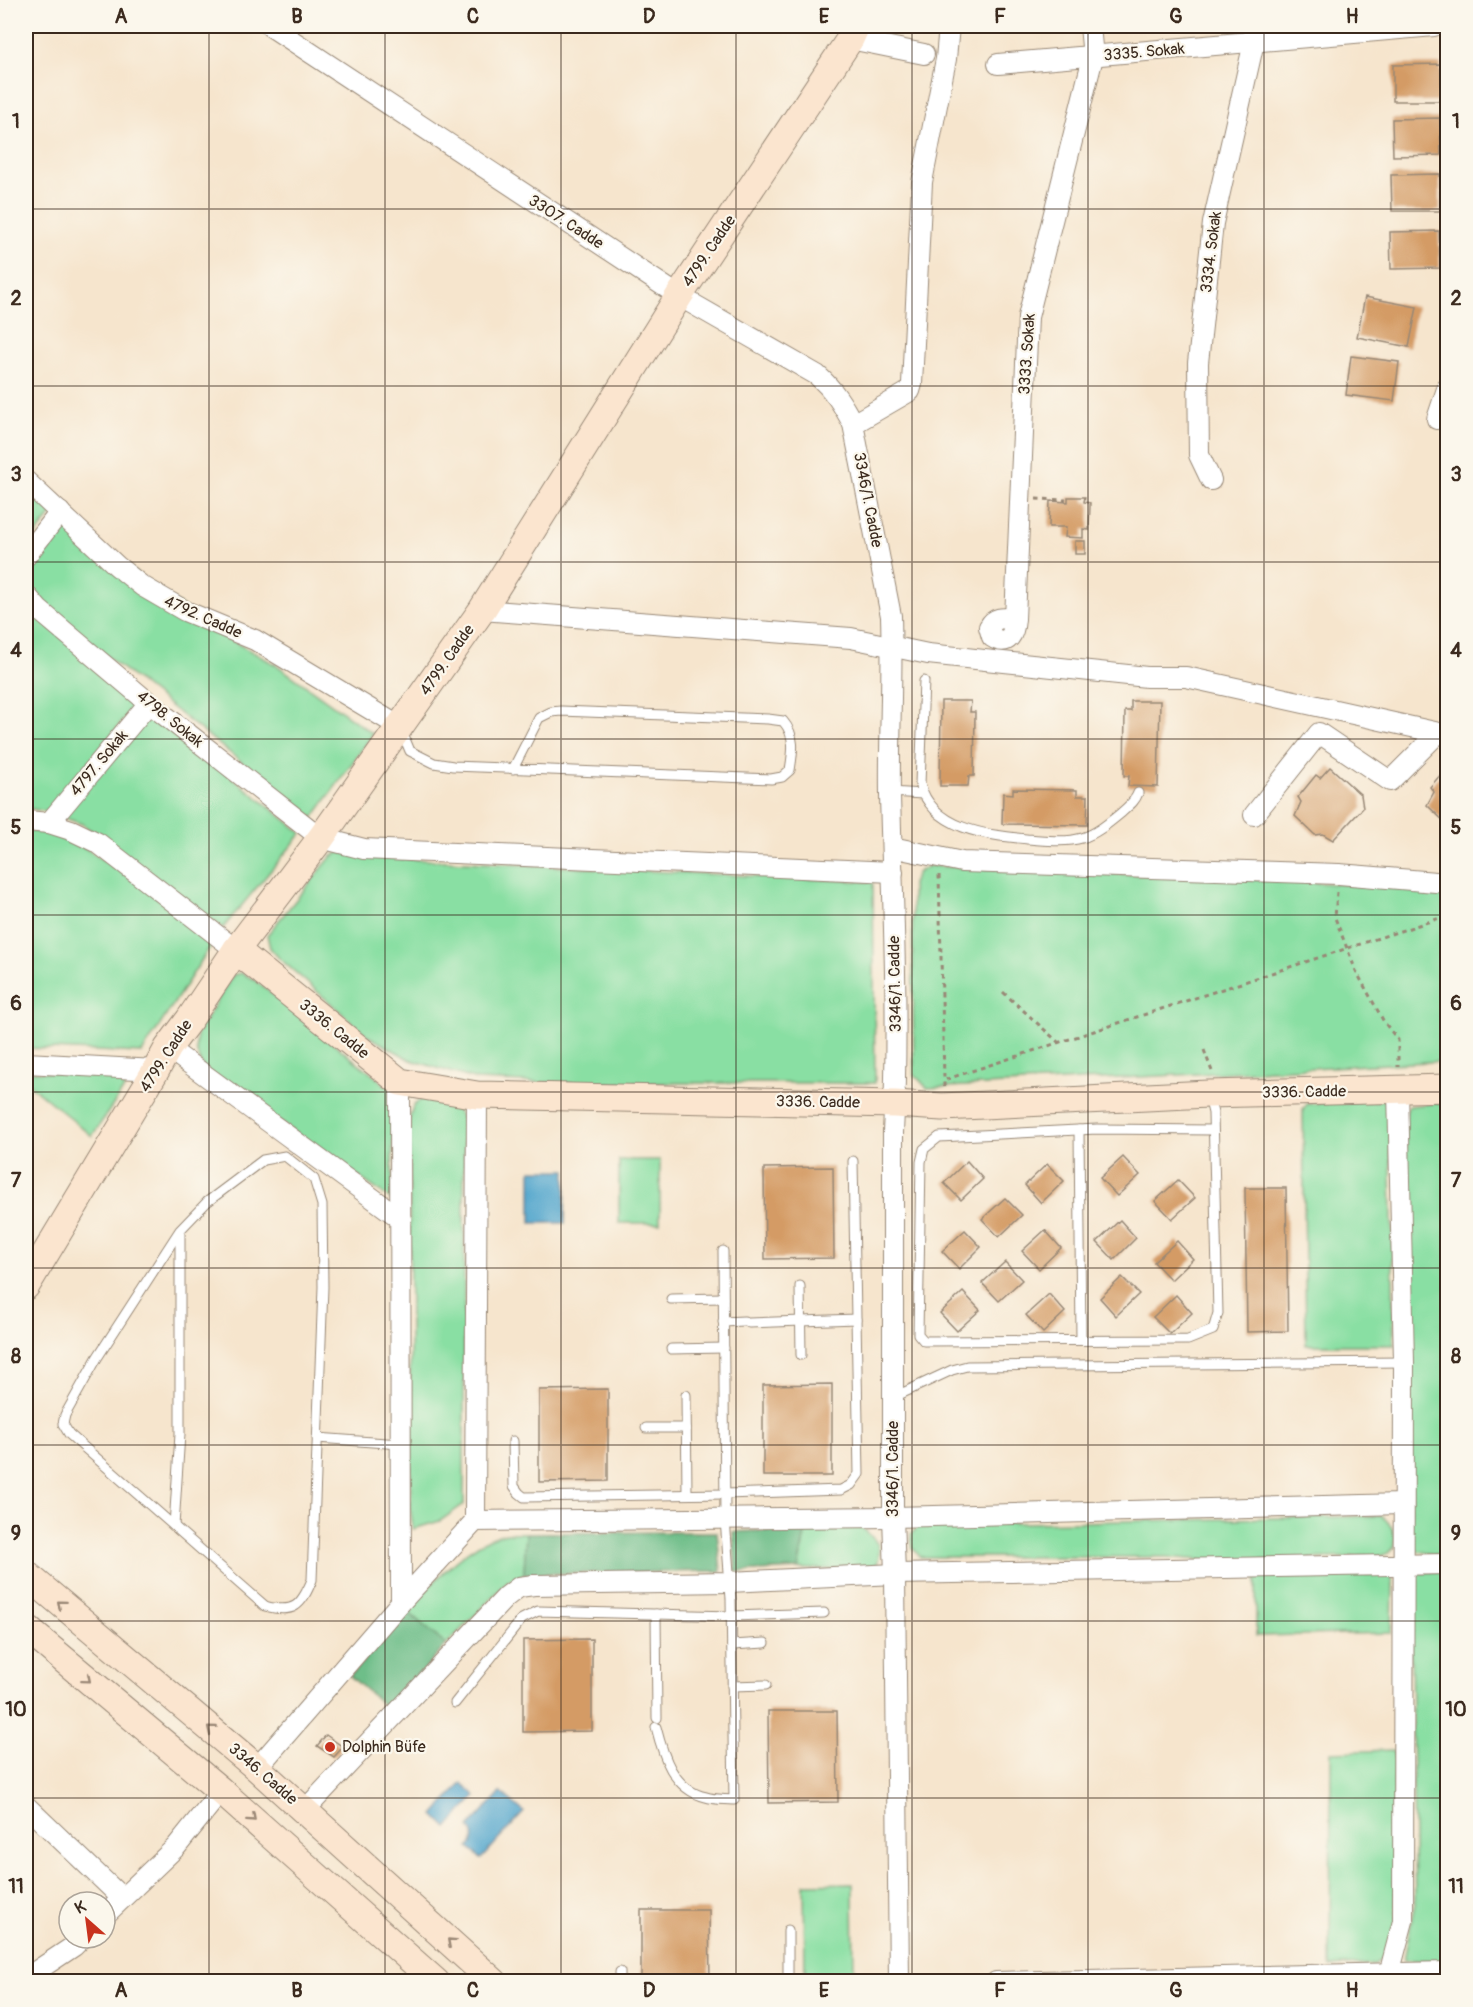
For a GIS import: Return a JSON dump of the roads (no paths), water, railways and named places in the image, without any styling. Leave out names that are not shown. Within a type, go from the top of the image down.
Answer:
[{"type":"street","name":"3307. Cadde","points":[[270,26],[679,296],[817,375],[830,386],[853,424]]},
{"type":"street","points":[[853,424],[910,391],[912,384],[922,182],[946,59],[949,26]]},
{"type":"street","name":"3333. Sokak","points":[[1015,619],[1028,317],[1093,57],[1090,26]]},
{"type":"street","name":"3335. Sokak","points":[[998,64],[1093,57],[1253,34],[1434,26]]},
{"type":"street","name":"4799. Cadde","points":[[26,1286],[162,1059],[236,950],[321,838],[482,610],[679,296],[853,32]]},
{"type":"street","points":[[853,32],[924,54]]},
{"type":"street","name":"3334. Sokak","points":[[1211,480],[1199,455],[1198,363],[1213,223],[1253,34]]},
{"type":"street","points":[[1437,419],[1448,386]]},
{"type":"street","name":"3346/1. Cadde","points":[[853,424],[891,616],[892,646],[890,792],[897,1073],[892,1517],[895,1574],[899,1982]]},
{"type":"street","name":"4792. Cadde","points":[[26,481],[117,566],[142,586],[186,611],[255,640],[400,727]]},
{"type":"street","points":[[26,556],[60,512]]},
{"type":"street","name":"4798. Sokak","points":[[26,595],[39,610],[149,703],[321,838]]},
{"type":"street","points":[[482,610],[851,638],[928,654],[1147,677],[1186,677],[1443,734]]},
{"type":"street","name":"4797. Sokak","points":[[49,823],[149,703]]},
{"type":"street","points":[[1254,815],[1319,733],[1390,781],[1443,734]]},
{"type":"street","points":[[26,821],[49,823],[71,830],[98,843],[236,950]]},
{"type":"street","points":[[321,838],[364,849],[893,872]]},
{"type":"street","points":[[892,847],[938,859],[962,862],[1339,874],[1448,883]]},
{"type":"street","name":"3336. Cadde","points":[[236,950],[400,1082],[477,1095],[942,1107],[1208,1094],[1448,1088]]},
{"type":"street","points":[[26,1063],[162,1059],[401,1219]]},
{"type":"street","points":[[400,1082],[401,1602]]},
{"type":"street","points":[[1389,1978],[1403,1922],[1404,1362],[1398,1090]]},
{"type":"street","points":[[257,1768],[401,1602],[476,1521],[477,1095]]},
{"type":"street","points":[[476,1521],[892,1517],[1403,1504]]},
{"type":"street","points":[[305,1810],[506,1597],[519,1587],[729,1582],[895,1574],[1448,1564]]},
{"type":"street","name":"3346. Cadde","points":[[26,1574],[257,1768],[494,1982]]},
{"type":"street","points":[[26,1628],[221,1791],[436,1982]]},
{"type":"street","points":[[117,1903],[176,1847],[221,1791]]},
{"type":"street","points":[[26,1806],[122,1898]]},
{"type":"street","points":[[26,1978],[68,1950]]},
{"type":"street","points":[[996,1982],[1389,1978],[1448,1972]]},
{"type":"lane","points":[[924,681],[920,784],[923,794],[934,810],[953,822],[988,836],[1050,841],[1083,838],[1106,824],[1136,800],[1138,793]]},
{"type":"lane","points":[[400,727],[410,752],[434,763],[513,769],[771,779],[782,777],[790,770],[794,743],[790,728],[783,721],[561,711],[551,712],[539,718],[513,769]]},
{"type":"lane","points":[[890,792],[923,794]]},
{"type":"lane","points":[[1208,1094],[1213,1113],[1218,1313],[1213,1330],[1188,1340],[924,1341],[918,1334],[921,1162],[924,1149],[939,1137],[1079,1130],[1213,1130]]},
{"type":"lane","points":[[1079,1130],[1081,1340]]},
{"type":"lane","points":[[285,1156],[314,1179],[322,1205],[323,1287],[317,1438],[312,1580],[304,1599],[292,1609],[281,1611],[265,1606],[69,1434],[63,1424],[65,1415],[97,1359],[180,1230],[207,1202],[263,1160],[285,1156]]},
{"type":"lane","points":[[513,1441],[514,1486],[524,1497],[841,1490],[851,1485],[859,1474],[853,1161]]},
{"type":"lane","points":[[174,1526],[180,1434],[180,1230]]},
{"type":"lane","points":[[656,1614],[657,1722],[662,1754],[680,1782],[705,1797],[734,1800],[732,1645],[725,1519],[723,1251]]},
{"type":"lane","points":[[800,1286],[801,1355]]},
{"type":"lane","points":[[671,1299],[723,1298]]},
{"type":"lane","points":[[723,1322],[856,1319]]},
{"type":"lane","points":[[671,1349],[723,1348]]},
{"type":"lane","points":[[892,1398],[967,1365],[1404,1362]]},
{"type":"lane","points":[[686,1395],[687,1494]]},
{"type":"lane","points":[[646,1428],[686,1428]]},
{"type":"lane","points":[[317,1438],[400,1444]]},
{"type":"lane","points":[[455,1703],[518,1623],[532,1612],[544,1610],[731,1616],[824,1613]]},
{"type":"lane","points":[[732,1645],[765,1643]]},
{"type":"lane","points":[[732,1686],[766,1685]]},
{"type":"lane","points":[[788,1930],[788,1982]]},
{"type":"water","points":[[531,1170],[566,1170],[565,1223],[531,1223]]},
{"type":"water","points":[[462,1783],[476,1796],[447,1828],[434,1815]]},
{"type":"water","points":[[501,1792],[524,1812],[481,1859],[469,1848],[474,1838],[469,1827]]},
{"type":"place","name":"Dolphin Büfe","points":[[330,1747]]}]
